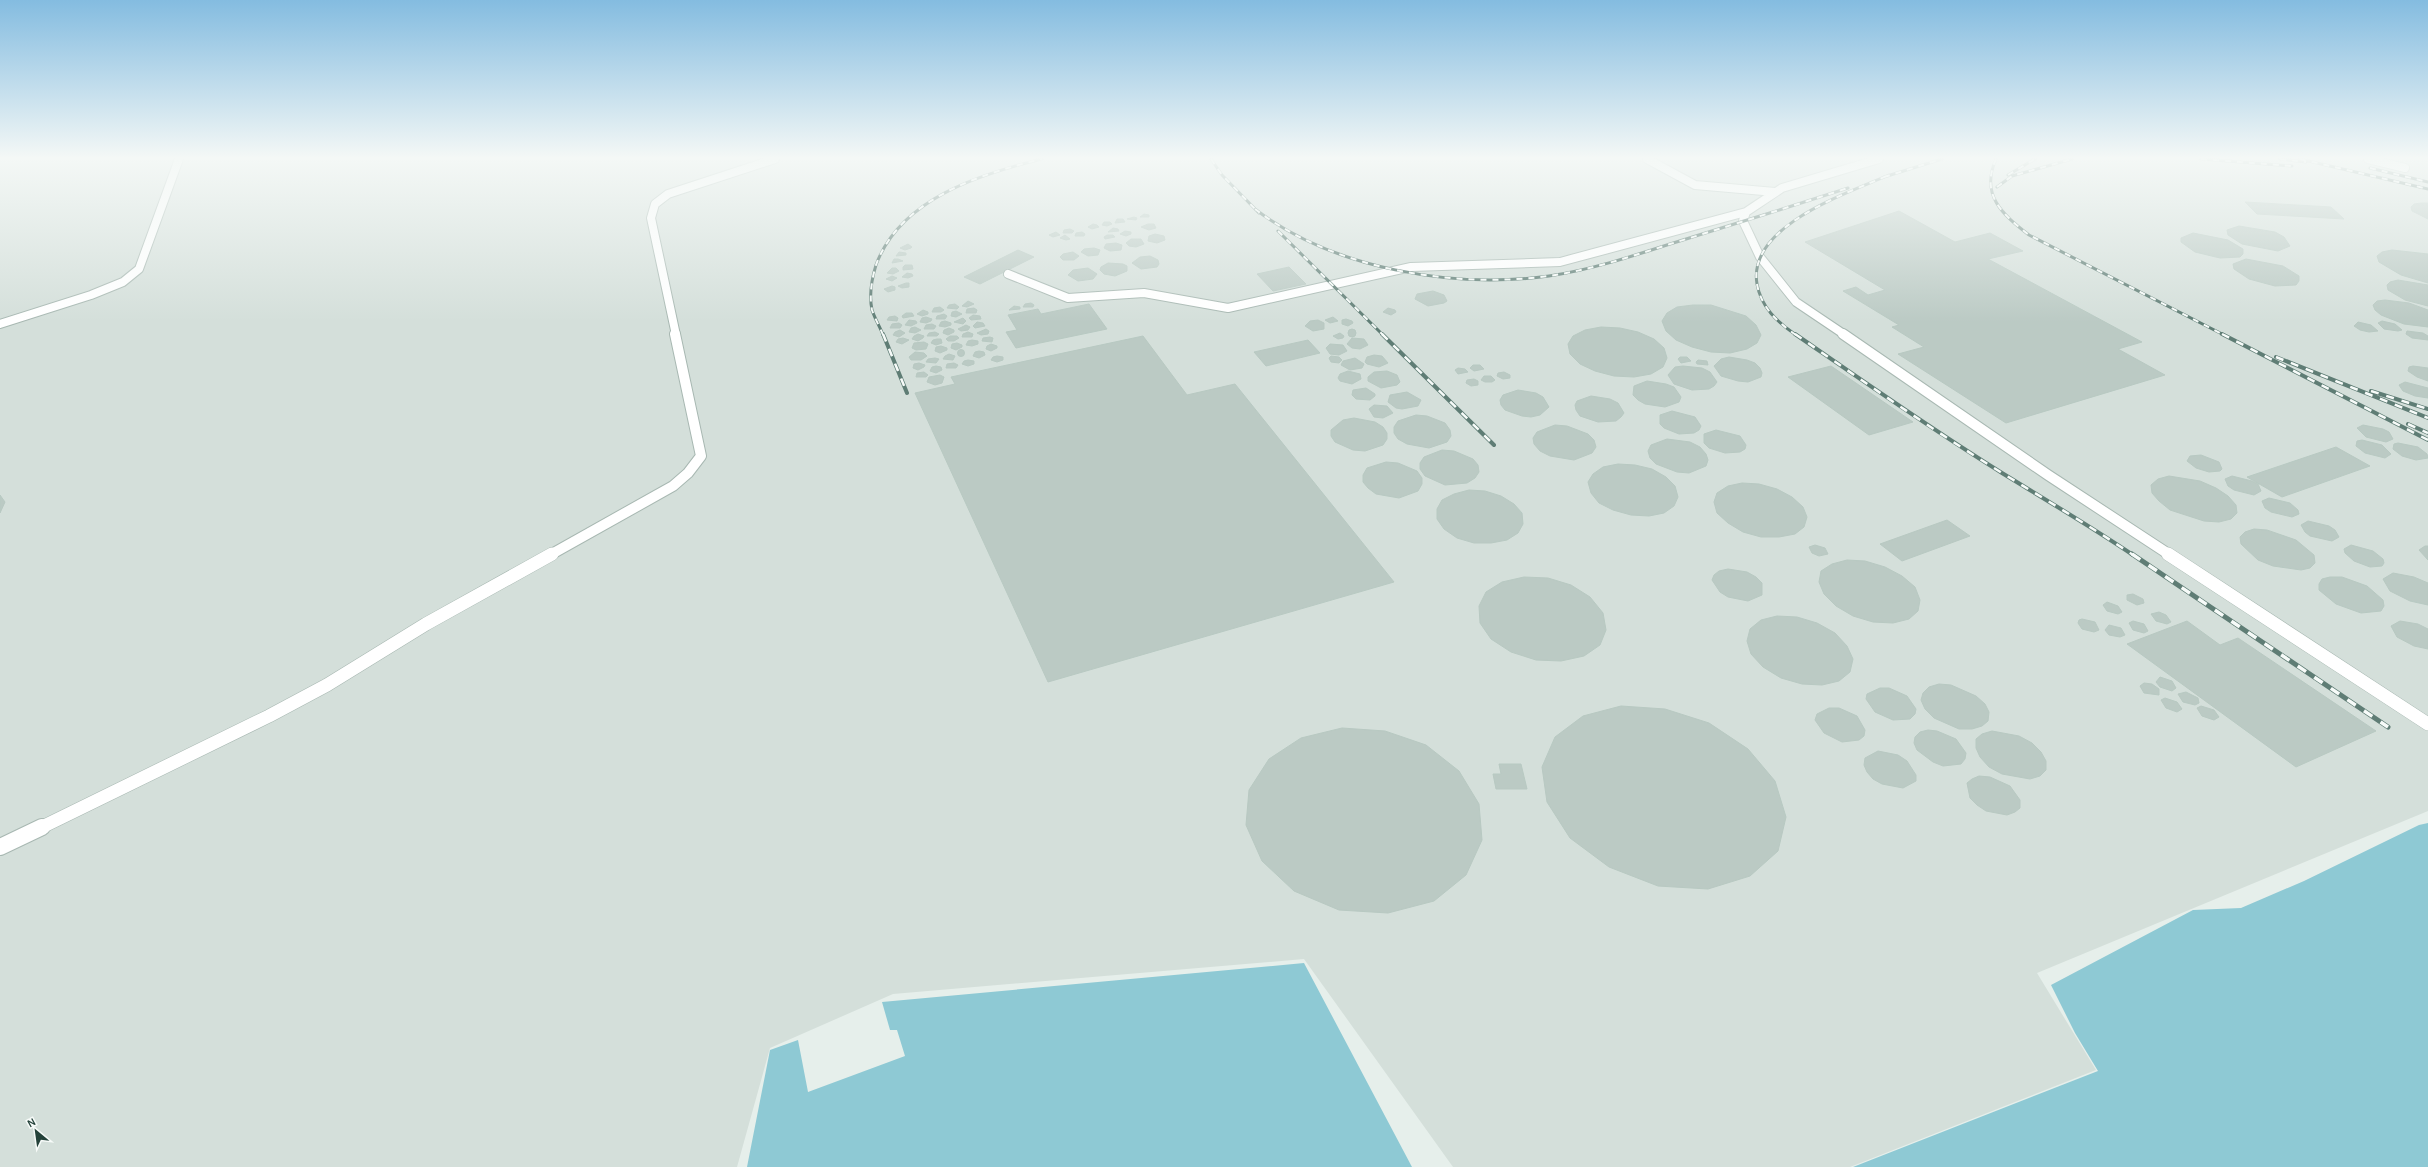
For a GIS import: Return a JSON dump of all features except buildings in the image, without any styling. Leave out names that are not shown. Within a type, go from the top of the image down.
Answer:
[{"type":"street","points":[[0,324],[123,282],[139,269],[159,213]]},
{"type":"street","points":[[0,846],[140,781],[327,685],[426,624],[639,506],[678,481],[701,456],[651,213]]},
{"type":"street","points":[[1008,274],[1068,298],[1144,293],[1228,308],[1411,267],[1560,262],[1741,213]]},
{"type":"street","points":[[1746,213],[1743,221],[1760,257],[1796,302],[2048,475],[2428,724]]},
{"type":"shaded area","points":[[0,213],[2428,213],[2428,811],[2037,973],[2096,1070],[1850,1167],[1453,1167],[1304,959],[893,994],[770,1048],[737,1167],[0,1167]]},
{"type":"water","points":[[2428,823],[2428,1167],[1853,1167],[2098,1071],[2075,1033],[2051,985],[2193,910],[2241,908],[2304,881],[2419,825]]},
{"type":"water","points":[[1304,963],[1412,1167],[747,1167],[770,1050],[798,1040],[808,1092],[905,1056],[897,1030],[890,1030],[882,1002]]},
{"type":"railway","points":[[883,335],[872,310],[872,281],[876,265],[887,242],[903,223],[914,213]]},
{"type":"railway","points":[[1262,213],[1286,230],[1320,247],[1357,260],[1395,270],[1434,276],[1474,279],[1512,279],[1549,276],[1580,270],[1640,254],[1767,213]]},
{"type":"railway","points":[[1796,335],[1776,319],[1762,300],[1757,284],[1758,263],[1768,245],[1784,229],[1805,213]]},
{"type":"railway","points":[[2004,213],[2029,235],[2224,335]]},
{"type":"railway","points":[[1278,231],[1383,335]]},
{"type":"railway","points":[[883,334],[907,393]]},
{"type":"railway","points":[[1382,334],[1494,445]]},
{"type":"railway","points":[[1795,334],[1897,405],[2133,555]]},
{"type":"railway","points":[[2222,334],[2428,440]]},
{"type":"railway","points":[[2276,357],[2428,418]]},
{"type":"railway","points":[[2371,391],[2428,409]]},
{"type":"railway","points":[[2408,424],[2428,433]]},
{"type":"railway","points":[[2132,554],[2388,727]]}]
